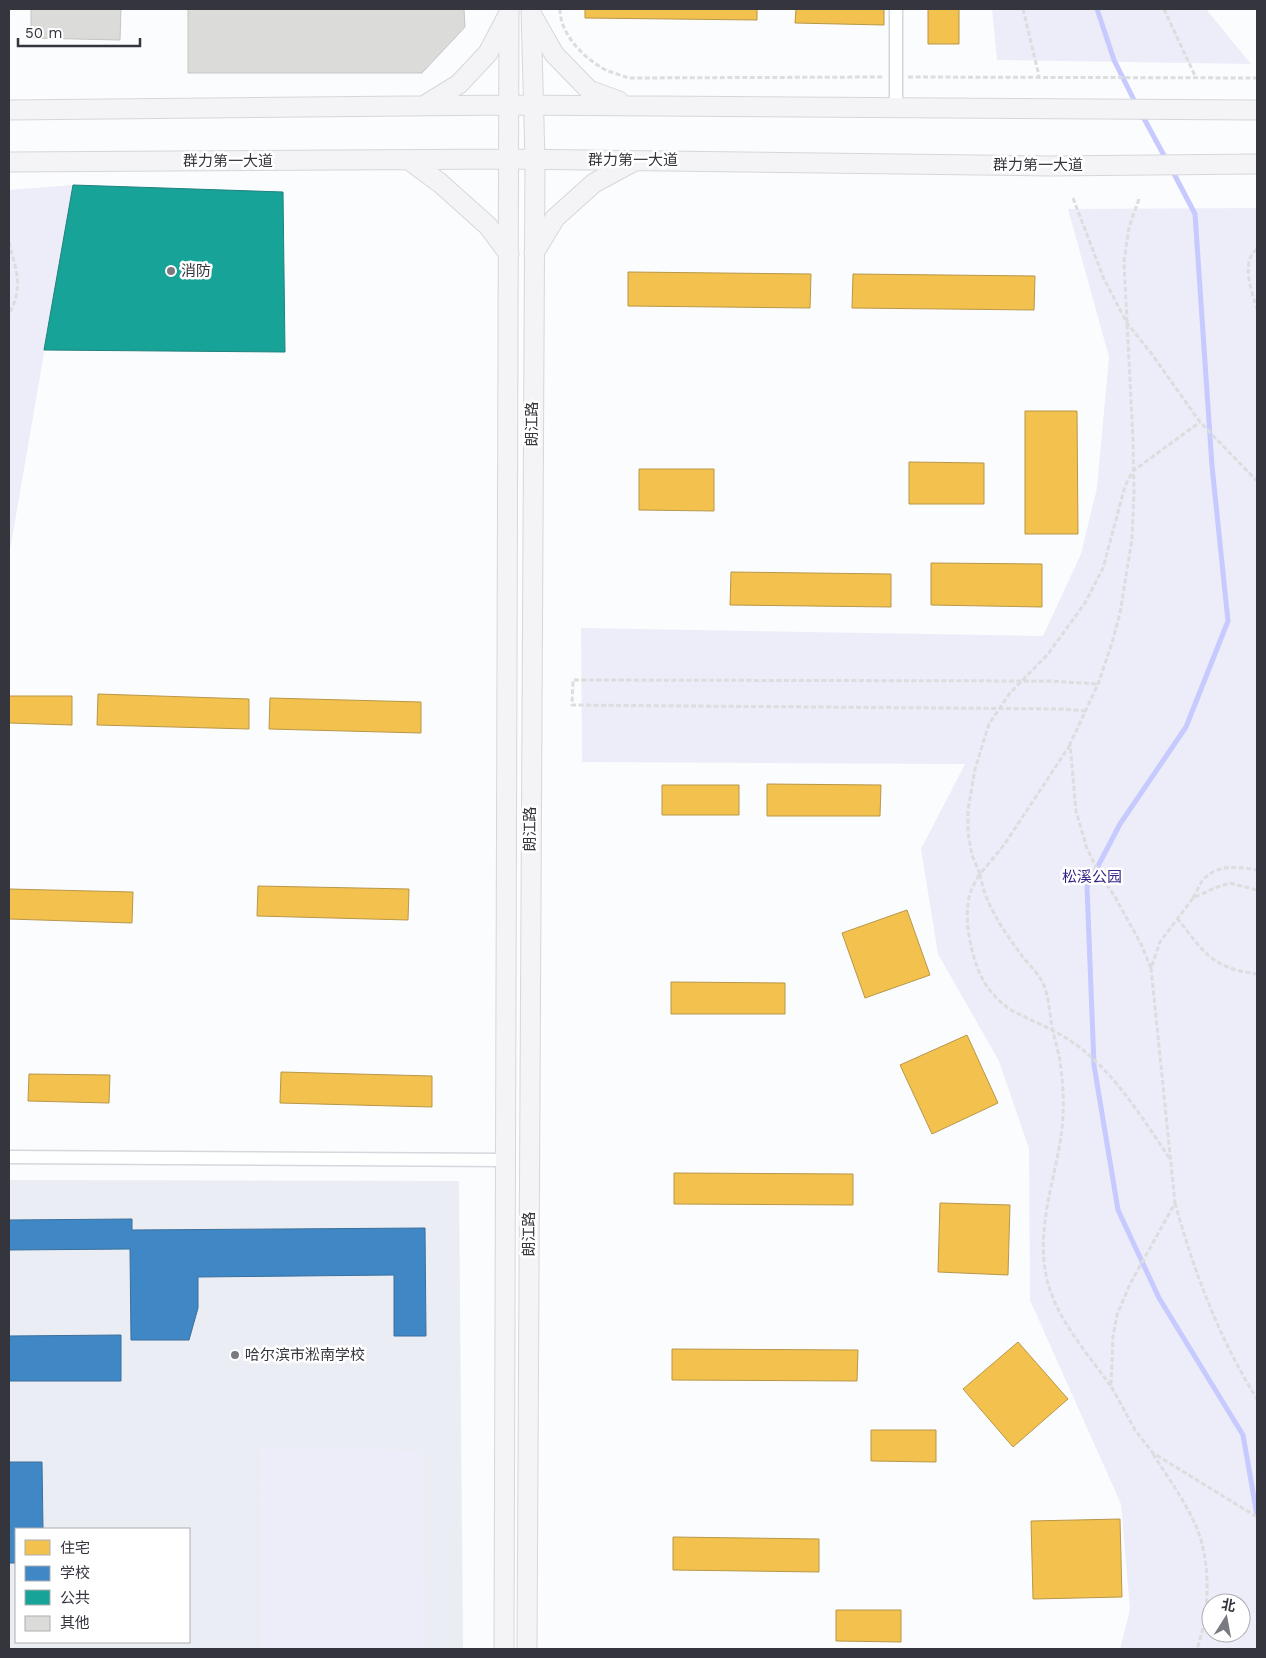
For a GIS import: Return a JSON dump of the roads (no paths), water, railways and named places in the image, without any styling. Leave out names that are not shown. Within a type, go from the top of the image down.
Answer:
[{"type":"main road","name":"朗江路","points":[[527,1649],[535,160],[531,11]]},
{"type":"main road","points":[[531,11],[554,54],[589,90],[632,106]]},
{"type":"main road","name":"朗江路","points":[[504,1649],[509,12]]},
{"type":"main road","points":[[425,105],[459,84],[488,53],[509,12]]},
{"type":"main road","points":[[9,110],[425,105],[1044,107],[1257,110]]},
{"type":"main road","name":"群力第一大道","points":[[9,162],[509,159],[1049,166],[1257,164]]},
{"type":"main road","points":[[409,160],[440,183],[488,226],[509,254]]},
{"type":"main road","points":[[533,254],[555,218],[594,183],[637,160]]},
{"type":"street","points":[[896,9],[896,107]]},
{"type":"street","points":[[9,1157],[506,1160]]},
{"type":"waterway","points":[[1097,9],[1114,60],[1137,106]]},
{"type":"waterway","points":[[1141,113],[1167,161]]},
{"type":"waterway","points":[[1171,168],[1195,214],[1212,466],[1228,621],[1186,727],[1120,824],[1087,887],[1094,1065],[1118,1210],[1159,1298],[1243,1435],[1257,1515]]},
{"type":"place","name":"消防","points":[[171,271]]},
{"type":"place","name":"哈尔滨市淞南学校","points":[[235,1355]]},
{"type":"park label","name":"松溪公园","points":[[1092,877]]}]
